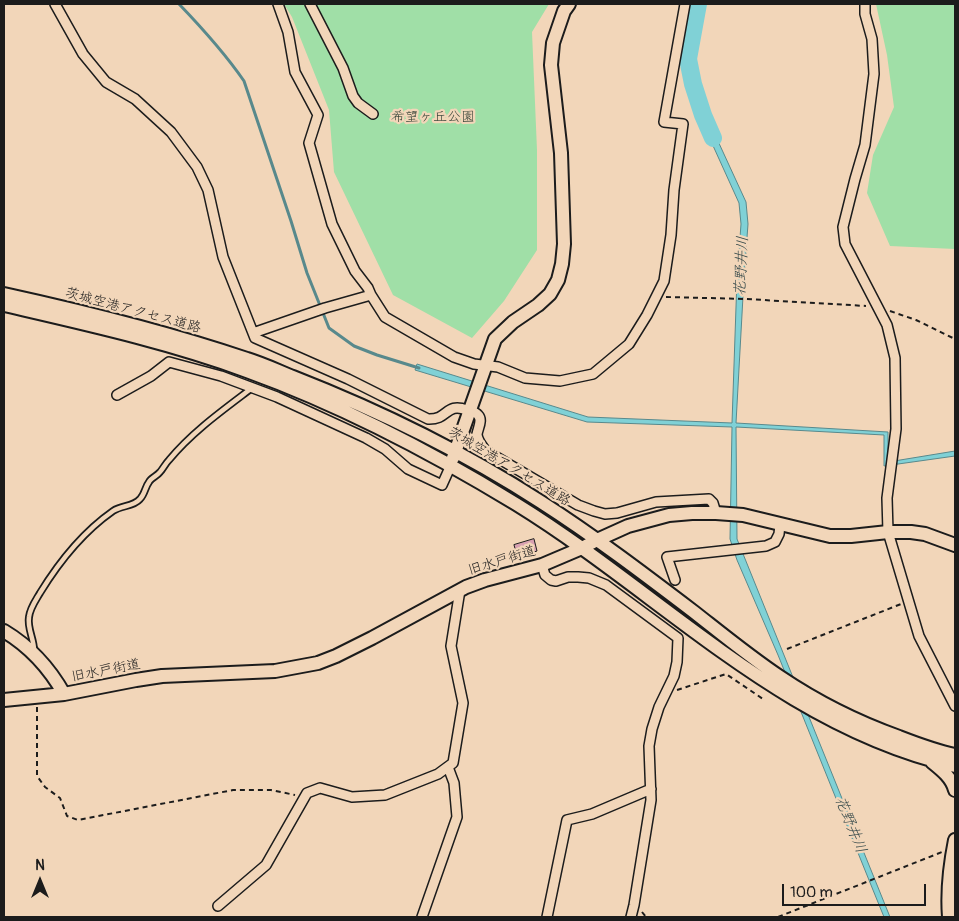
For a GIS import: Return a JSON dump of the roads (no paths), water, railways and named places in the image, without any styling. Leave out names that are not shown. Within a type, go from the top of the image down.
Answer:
[{"type":"main road","points":[[450,465],[495,339],[513,322],[538,306],[550,294],[558,280],[564,244],[561,152],[551,65],[553,43],[568,4]]},
{"type":"main road","name":"茨城空港アクセス道路","points":[[4,294],[95,314],[172,335],[249,360],[320,387],[390,418],[455,450],[534,497],[620,556],[779,676],[818,701],[866,725],[955,755]]},
{"type":"main road","name":"茨城空港アクセス道路","points":[[4,305],[159,343],[246,371],[317,399],[385,431],[450,465],[517,505],[582,548],[696,634],[786,695],[830,720],[864,736],[929,760],[955,766]]},
{"type":"main road","name":"旧水戸街道","points":[[4,700],[38,698],[162,676],[275,671],[318,663],[372,638],[460,590],[485,580],[542,565],[628,526],[669,515],[721,513],[743,515],[830,536],[911,532],[925,534],[955,545]]},
{"type":"main road","points":[[4,630],[28,648],[56,679],[64,694]]},
{"type":"main road","points":[[929,760],[949,778],[955,790]]},
{"type":"main road","points":[[948,917],[955,845]]},
{"type":"street","points":[[55,4],[83,54],[106,82],[135,99],[171,132],[197,167],[208,190],[223,257],[255,338],[348,379],[428,419],[440,418],[456,407],[478,414],[480,418],[479,440],[486,451],[578,505],[605,514],[617,513],[656,502],[709,499],[721,513]]},
{"type":"street","points":[[278,4],[288,32],[295,72],[318,115],[309,143],[332,224],[355,271],[368,288],[385,317],[454,357],[474,364],[484,371],[498,367],[525,378],[560,381],[593,374],[629,344],[647,315],[664,281],[672,235],[674,190],[683,124],[664,122],[685,4]]},
{"type":"street","points":[[310,4],[343,68],[353,96],[358,103],[373,114]]},
{"type":"street","points":[[865,4],[865,14],[872,39],[874,74],[865,145],[843,227],[845,244],[887,325],[895,358],[896,429],[887,498],[888,532],[918,636],[955,706]]},
{"type":"street","points":[[253,333],[325,308],[372,295]]},
{"type":"street","points":[[117,394],[151,376],[169,362],[221,376],[277,397],[366,438],[384,449],[408,469],[442,485],[450,465]]},
{"type":"street","points":[[675,580],[667,557],[766,546],[775,542],[779,534],[780,525]]},
{"type":"street","points":[[542,565],[545,575],[551,580],[556,581],[568,577],[590,578],[606,585],[678,638],[677,662],[674,676],[659,707],[649,746],[651,800],[631,917]]},
{"type":"street","points":[[218,906],[266,865],[307,793],[320,788],[352,797],[385,795],[438,774],[453,763],[462,703],[451,646],[460,590]]},
{"type":"street","points":[[422,917],[457,817],[454,783],[448,767]]},
{"type":"street","points":[[547,917],[567,820],[592,814],[651,789]]},
{"type":"lane","points":[[34,655],[29,616],[34,603],[51,574],[95,526],[122,506],[136,503],[142,497],[149,482],[194,434],[252,388]]},
{"type":"water","points":[[706,115],[746,202],[748,224],[736,423],[888,432],[888,462],[955,451],[955,456],[884,466],[884,435],[736,427],[737,539],[890,917],[884,917],[730,539],[732,427],[587,422],[415,370],[417,364],[588,417],[732,423],[737,278],[741,224],[739,203],[700,117]]},
{"type":"waterway","points":[[179,4],[213,41],[244,81],[307,273],[329,328],[354,346],[419,368]]},
{"type":"waterway","name":"花野井川","points":[[698,4],[688,59],[693,84],[713,138]]},
{"type":"park label","name":"希望ヶ丘公園","points":[[433,117]]}]
